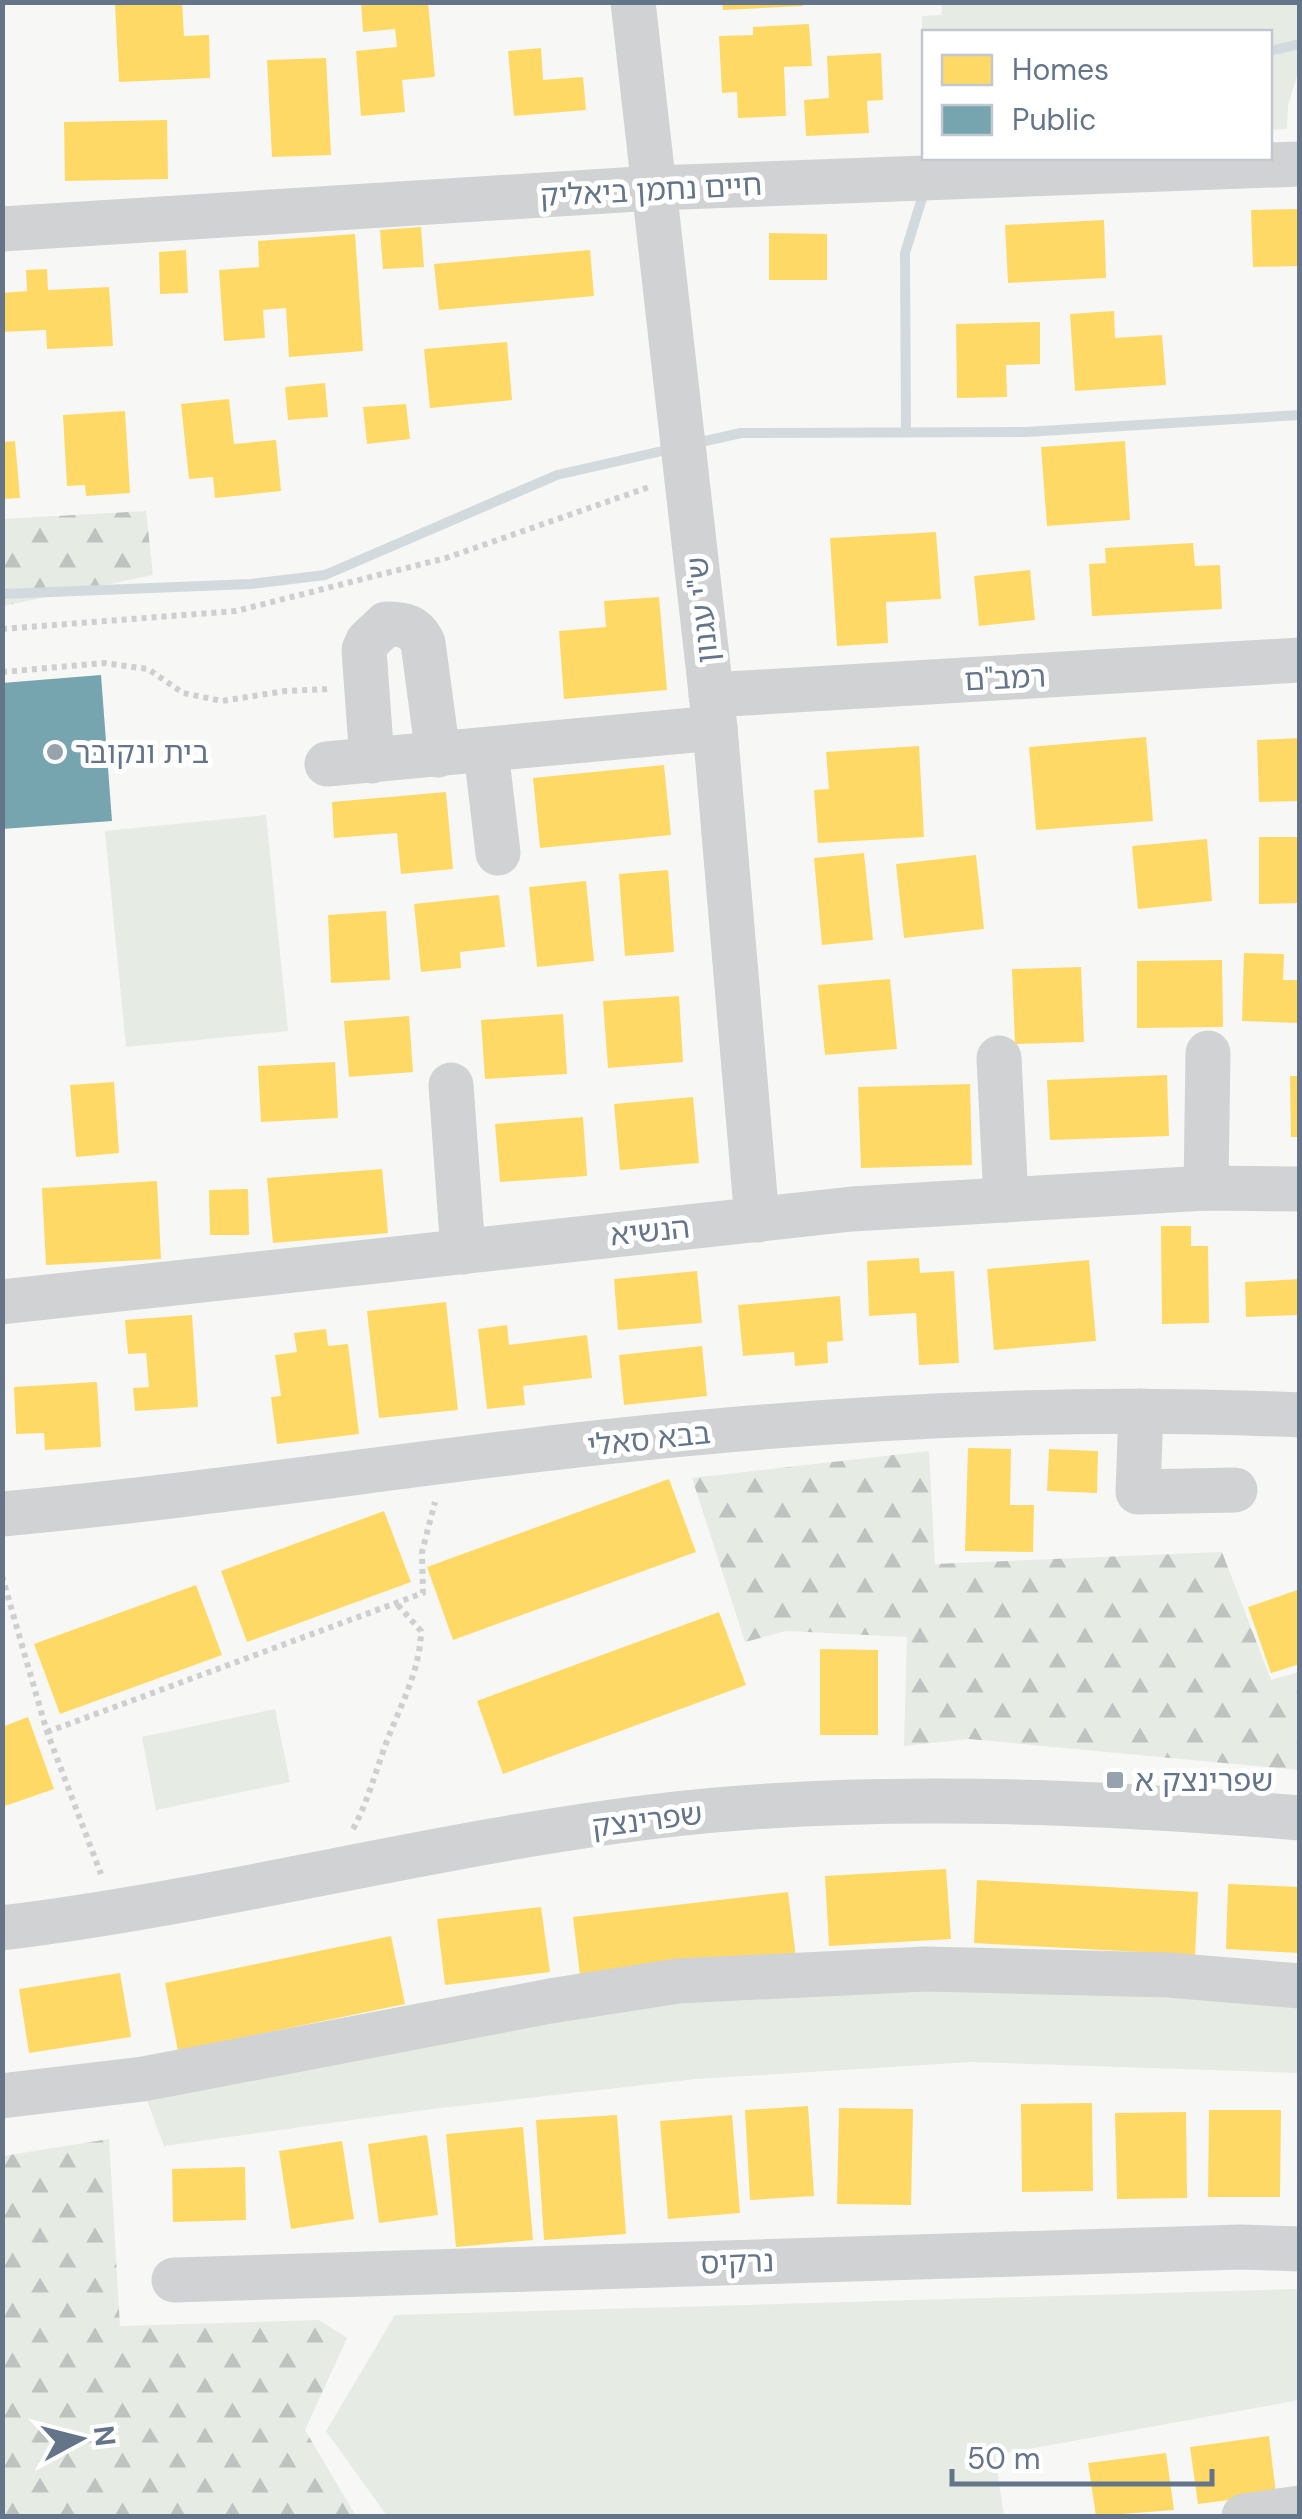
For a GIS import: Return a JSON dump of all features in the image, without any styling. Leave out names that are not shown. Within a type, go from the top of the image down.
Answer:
[{"type":"street","name":"ש\"י עגנון","points":[[634,2],[713,712],[757,1220]]},
{"type":"street","name":"חיים נחמן ביאליק","points":[[2,229],[654,188],[1300,164]]},
{"type":"street","points":[[372,760],[364,650],[386,624],[409,626],[423,643],[438,756]]},
{"type":"street","name":"רמב\"ם","points":[[326,764],[486,752],[713,712],[1300,660]]},
{"type":"street","points":[[486,752],[498,854]]},
{"type":"street","points":[[1206,1188],[1208,1054]]},
{"type":"street","points":[[999,1058],[1006,1200]]},
{"type":"street","points":[[450,1085],[463,1252]]},
{"type":"street","name":"הנשיא","points":[[2,1302],[852,1210],[1206,1188],[1300,1189]]},
{"type":"street","points":[[1141,1410],[1138,1492],[1235,1490]]},
{"type":"street","name":"בבא סאלי","points":[[2,1514],[692,1433],[838,1421],[1141,1410],[1300,1415]]},
{"type":"street","name":"שפרינצק","points":[[2,1928],[117,1914],[522,1836],[640,1818],[924,1802],[1052,1803],[1300,1818]]},
{"type":"street","points":[[2,2096],[143,2078],[550,2001],[678,1982],[944,1969],[1168,1975],[1300,1986]]},
{"type":"street","name":"נרקיס","points":[[174,2280],[1300,2248]]},
{"type":"street","points":[[1244,2516],[1300,2508]]},
{"type":"path","points":[[2,629],[236,611],[446,558],[686,474]]},
{"type":"path","points":[[2,672],[104,663],[148,670],[183,693],[222,700],[285,691],[366,687]]},
{"type":"path","points":[[47,1732],[423,1593],[422,1552],[445,1463]]},
{"type":"path","points":[[2,1576],[47,1732],[117,1914]]},
{"type":"path","points":[[330,1873],[367,1802],[421,1659],[421,1631],[396,1603]]},
{"type":"green space","points":[[941,3],[1299,3],[1299,70],[1288,105],[1287,129],[1272,130],[1272,30],[922,30],[922,16],[942,15]]},
{"type":"green space","points":[[146,511],[153,575],[3,606],[3,519]]},
{"type":"green space","points":[[266,815],[288,1031],[126,1047],[105,831]]},
{"type":"green space","points":[[929,1451],[935,1564],[1222,1552],[1271,1680],[1299,1672],[1299,1770],[969,1739],[904,1746],[907,1637],[786,1631],[745,1642],[692,1478]]},
{"type":"green space","points":[[275,1709],[290,1782],[156,1810],[142,1737]]},
{"type":"green space","points":[[1047,1990],[1299,2006],[1299,2073],[972,2062],[696,2079],[432,2109],[164,2146],[146,2098],[553,2020],[680,2001],[792,1993]]},
{"type":"green space","points":[[109,2139],[120,2326],[319,2320],[347,2338],[305,2430],[356,2516],[3,2516],[3,2156]]},
{"type":"green space","points":[[1299,2289],[1299,2400],[995,2455],[1004,2516],[387,2516],[326,2431],[395,2315]]},
{"type":"building: Homes","points":[[182,2],[184,36],[209,35],[210,78],[119,82],[115,4]]},
{"type":"building: Homes","points":[[361,2],[428,2],[435,77],[402,80],[405,112],[361,116],[356,51],[397,47],[395,29],[363,32]]},
{"type":"building: Homes","points":[[722,2],[803,2],[803,6],[723,10]]},
{"type":"building: Homes","points":[[809,24],[812,66],[784,67],[786,116],[738,118],[737,92],[722,93],[719,36],[753,35],[753,27]]},
{"type":"building: Homes","points":[[541,48],[543,80],[583,77],[586,110],[514,116],[508,51]]},
{"type":"building: Homes","points":[[881,53],[883,100],[867,101],[869,133],[806,136],[804,100],[829,98],[827,56]]},
{"type":"building: Homes","points":[[326,58],[331,155],[272,157],[267,60]]},
{"type":"building: Homes","points":[[167,120],[168,179],[65,181],[64,122]]},
{"type":"building: Homes","points":[[1300,209],[1300,266],[1253,267],[1251,210]]},
{"type":"building: Homes","points":[[1104,220],[1106,278],[1008,283],[1005,225]]},
{"type":"building: Homes","points":[[421,227],[424,267],[383,269],[380,230]]},
{"type":"building: Homes","points":[[769,233],[827,234],[827,280],[769,280]]},
{"type":"building: Homes","points":[[355,234],[363,351],[289,357],[286,308],[263,310],[265,338],[224,341],[219,270],[259,267],[258,241]]},
{"type":"building: Homes","points":[[186,250],[188,293],[160,294],[159,252]]},
{"type":"building: Homes","points":[[590,250],[594,296],[439,310],[434,264]]},
{"type":"building: Homes","points":[[47,269],[48,290],[109,287],[113,346],[47,349],[46,330],[2,332],[2,293],[27,291],[26,270]]},
{"type":"building: Homes","points":[[1114,311],[1115,338],[1162,335],[1166,385],[1075,391],[1070,314]]},
{"type":"building: Homes","points":[[1040,322],[1040,364],[1006,365],[1007,397],[957,398],[956,324]]},
{"type":"building: Homes","points":[[507,342],[512,400],[430,408],[424,349]]},
{"type":"building: Homes","points":[[325,383],[328,417],[288,420],[285,387]]},
{"type":"building: Homes","points":[[229,399],[234,444],[276,440],[281,491],[215,498],[213,477],[189,479],[181,404]]},
{"type":"building: Homes","points":[[406,404],[410,439],[367,444],[363,407]]},
{"type":"building: Homes","points":[[125,411],[130,493],[86,496],[85,485],[67,486],[63,415]]},
{"type":"building: Homes","points":[[15,441],[20,498],[2,499],[2,442]]},
{"type":"building: Homes","points":[[1125,441],[1130,520],[1047,526],[1041,447]]},
{"type":"building: Homes","points":[[936,532],[941,599],[886,602],[888,643],[837,646],[830,538]]},
{"type":"building: Homes","points":[[1193,543],[1195,566],[1220,565],[1222,609],[1092,616],[1089,564],[1106,563],[1105,548]]},
{"type":"building: Homes","points":[[1030,570],[1035,620],[979,626],[974,576]]},
{"type":"building: Homes","points":[[659,597],[667,690],[564,699],[559,631],[606,627],[604,601]]},
{"type":"building: Homes","points":[[1146,737],[1153,821],[1036,830],[1029,747]]},
{"type":"building: Homes","points":[[1300,738],[1300,801],[1259,802],[1257,740]]},
{"type":"building: Homes","points":[[919,746],[924,837],[818,843],[814,790],[829,789],[826,752]]},
{"type":"building: Homes","points":[[664,765],[671,835],[540,848],[533,778]]},
{"type":"building: Homes","points":[[446,792],[453,869],[401,874],[397,833],[334,838],[332,802]]},
{"type":"building: Homes","points":[[1259,837],[1300,837],[1300,903],[1259,904]]},
{"type":"building: Homes","points":[[1207,839],[1212,901],[1138,909],[1132,846]]},
{"type":"building: Homes","points":[[864,853],[873,940],[822,945],[814,858]]},
{"type":"building: Homes","points":[[976,855],[984,929],[904,938],[896,864]]},
{"type":"building: Homes","points":[[668,870],[674,952],[625,956],[619,874]]},
{"type":"building: Homes","points":[[586,881],[594,961],[537,967],[529,887]]},
{"type":"building: Homes","points":[[499,895],[505,947],[460,952],[461,968],[421,972],[414,904]]},
{"type":"building: Homes","points":[[386,911],[390,980],[331,983],[328,915]]},
{"type":"building: Homes","points":[[1244,953],[1284,954],[1283,980],[1300,980],[1300,1023],[1242,1021]]},
{"type":"building: Homes","points":[[1222,960],[1223,1027],[1137,1028],[1137,961]]},
{"type":"building: Homes","points":[[1081,967],[1084,1042],[1015,1044],[1012,969]]},
{"type":"building: Homes","points":[[890,979],[897,1049],[825,1055],[818,985]]},
{"type":"building: Homes","points":[[679,996],[683,1062],[608,1068],[603,1001]]},
{"type":"building: Homes","points":[[563,1014],[567,1074],[485,1079],[481,1020]]},
{"type":"building: Homes","points":[[409,1016],[413,1072],[349,1077],[344,1021]]},
{"type":"building: Homes","points":[[335,1062],[338,1118],[261,1122],[258,1066]]},
{"type":"building: Homes","points":[[1167,1075],[1169,1136],[1050,1140],[1047,1080]]},
{"type":"building: Homes","points":[[1290,1076],[1300,1076],[1300,1137],[1291,1137]]},
{"type":"building: Homes","points":[[114,1082],[119,1153],[76,1157],[70,1085]]},
{"type":"building: Homes","points":[[970,1084],[972,1165],[861,1168],[858,1087]]},
{"type":"building: Homes","points":[[693,1097],[699,1163],[620,1170],[614,1104]]},
{"type":"building: Homes","points":[[583,1117],[587,1176],[500,1182],[495,1124]]},
{"type":"building: Homes","points":[[382,1169],[388,1233],[273,1243],[267,1178]]},
{"type":"building: Homes","points":[[157,1181],[161,1259],[46,1265],[42,1188]]},
{"type":"building: Homes","points":[[248,1189],[249,1235],[210,1235],[209,1190]]},
{"type":"building: Homes","points":[[1161,1226],[1191,1226],[1191,1246],[1208,1246],[1209,1323],[1162,1324]]},
{"type":"building: Homes","points":[[919,1258],[920,1273],[954,1271],[959,1363],[919,1365],[916,1313],[869,1316],[867,1261]]},
{"type":"building: Homes","points":[[1089,1260],[1096,1341],[994,1350],[987,1269]]},
{"type":"building: Homes","points":[[697,1271],[702,1323],[618,1330],[614,1279]]},
{"type":"building: Homes","points":[[1300,1279],[1300,1315],[1246,1317],[1245,1282]]},
{"type":"building: Homes","points":[[840,1296],[843,1341],[827,1342],[828,1363],[795,1366],[794,1352],[743,1356],[738,1305]]},
{"type":"building: Homes","points":[[446,1302],[458,1410],[379,1418],[367,1311]]},
{"type":"building: Homes","points":[[192,1315],[198,1407],[135,1411],[133,1388],[149,1387],[146,1353],[128,1354],[125,1320]]},
{"type":"building: Homes","points":[[507,1325],[509,1345],[587,1335],[592,1378],[523,1386],[525,1405],[487,1409],[478,1329]]},
{"type":"building: Homes","points":[[326,1329],[328,1346],[348,1344],[359,1434],[277,1444],[271,1397],[281,1396],[275,1355],[297,1352],[294,1333]]},
{"type":"building: Homes","points":[[702,1346],[707,1396],[624,1405],[619,1355]]},
{"type":"building: Homes","points":[[97,1382],[101,1447],[45,1450],[44,1433],[16,1434],[14,1387]]},
{"type":"building: Homes","points":[[968,1448],[1011,1449],[1010,1505],[1034,1505],[1033,1552],[965,1551]]},
{"type":"building: Homes","points":[[1049,1449],[1098,1451],[1097,1493],[1047,1491]]},
{"type":"building: Homes","points":[[669,1479],[696,1552],[453,1640],[427,1567]]},
{"type":"building: Homes","points":[[384,1511],[411,1582],[247,1642],[221,1571]]},
{"type":"building: Homes","points":[[196,1585],[222,1655],[60,1714],[34,1644]]},
{"type":"building: Homes","points":[[1300,1589],[1300,1664],[1271,1673],[1248,1607]]},
{"type":"building: Homes","points":[[719,1612],[746,1685],[503,1774],[477,1701]]},
{"type":"building: Homes","points":[[820,1649],[878,1650],[878,1735],[820,1735]]},
{"type":"building: Homes","points":[[28,1717],[54,1789],[2,1807],[2,1727]]},
{"type":"building: Homes","points":[[946,1869],[951,1939],[829,1946],[825,1876]]},
{"type":"building: Homes","points":[[977,1880],[1198,1892],[1195,1955],[974,1943]]},
{"type":"building: Homes","points":[[1228,1884],[1300,1887],[1300,1953],[1226,1949]]},
{"type":"building: Homes","points":[[788,1892],[796,1958],[581,1984],[573,1917]]},
{"type":"building: Homes","points":[[541,1907],[550,1972],[445,1985],[437,1919]]},
{"type":"building: Homes","points":[[391,1936],[405,2004],[178,2051],[165,1983]]},
{"type":"building: Homes","points":[[120,1973],[131,2037],[29,2053],[19,1989]]},
{"type":"building: Homes","points":[[1092,2103],[1093,2191],[1022,2192],[1021,2104]]},
{"type":"building: Homes","points":[[808,2106],[814,2196],[750,2200],[745,2110]]},
{"type":"building: Homes","points":[[839,2108],[913,2109],[911,2205],[837,2204]]},
{"type":"building: Homes","points":[[1209,2110],[1281,2110],[1280,2197],[1208,2197]]},
{"type":"building: Homes","points":[[1186,2112],[1187,2198],[1117,2199],[1115,2113]]},
{"type":"building: Homes","points":[[617,2115],[626,2234],[544,2240],[536,2120]]},
{"type":"building: Homes","points":[[732,2115],[740,2213],[668,2219],[660,2121]]},
{"type":"building: Homes","points":[[523,2127],[533,2240],[456,2247],[446,2134]]},
{"type":"building: Homes","points":[[427,2135],[438,2215],[379,2223],[368,2144]]},
{"type":"building: Homes","points":[[342,2141],[354,2219],[291,2229],[279,2151]]},
{"type":"building: Homes","points":[[245,2167],[246,2220],[173,2222],[172,2169]]},
{"type":"building: Homes","points":[[1269,2436],[1276,2494],[1198,2504],[1190,2447]]},
{"type":"building: Homes","points":[[1166,2453],[1174,2510],[1096,2516],[1088,2463]]},
{"type":"building: Public","name":"בית ונקובר","points":[[101,675],[112,821],[2,829],[2,683]]},
{"type":"waterway","points":[[1272,51],[1300,44]]},
{"type":"waterway","points":[[906,432],[905,253],[924,192]]},
{"type":"waterway","points":[[692,444],[741,433],[1026,432],[1300,415]]},
{"type":"waterway","points":[[2,594],[251,584],[325,575],[557,475],[671,449]]},
{"type":"place","name":"בית ונקובר","points":[[55,752]]},
{"type":"place","name":"שפרינצק א","points":[[1115,1780]]}]
